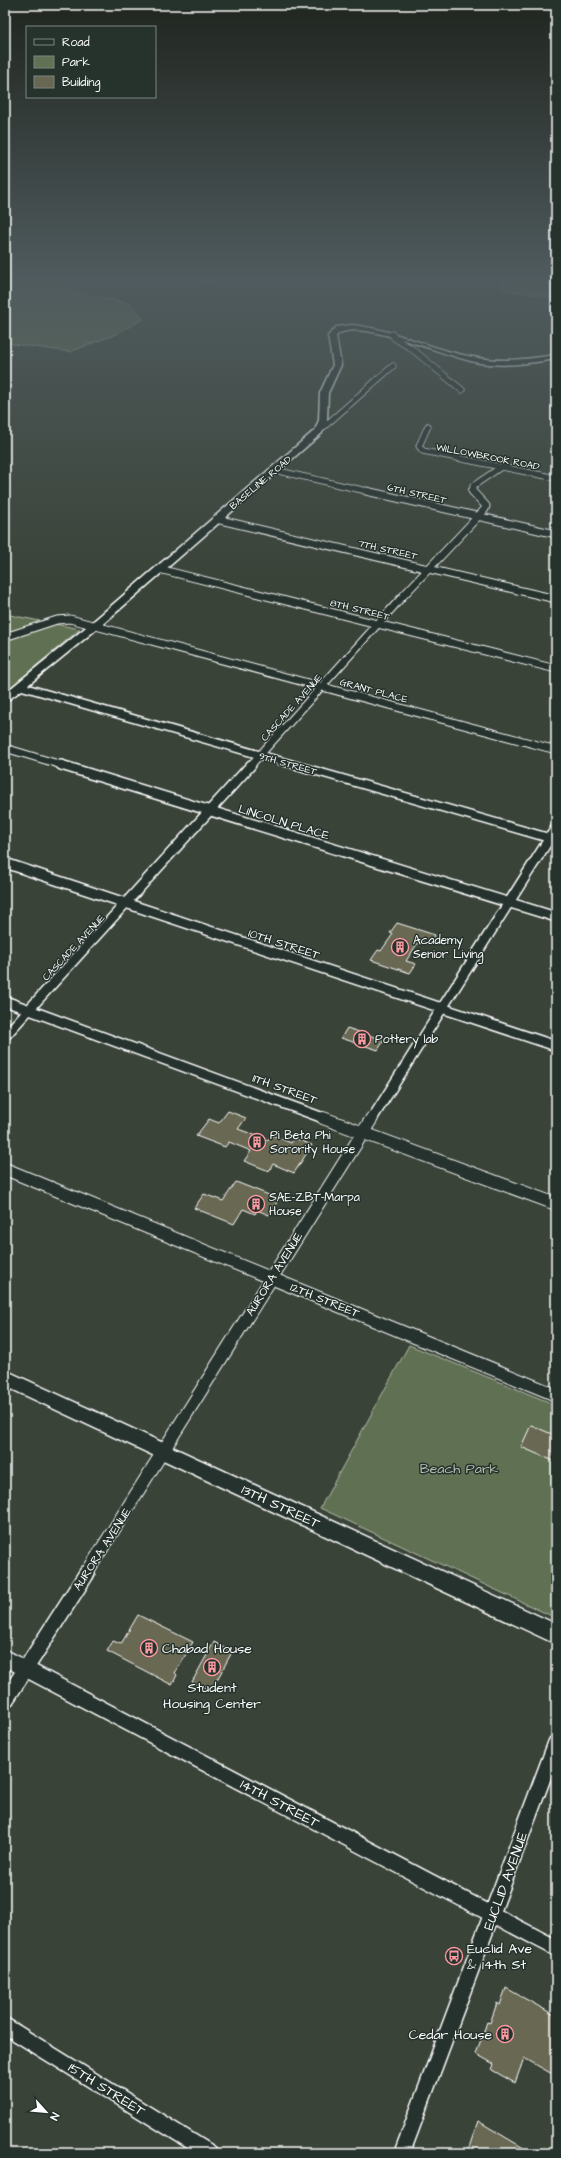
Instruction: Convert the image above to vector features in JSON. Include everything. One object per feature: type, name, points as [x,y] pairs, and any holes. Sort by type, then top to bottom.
[{"type":"street","points":[[319,431],[323,420],[324,393],[331,379]]},
{"type":"street","name":"BASELINE ROAD","points":[[5,699],[93,625],[100,621],[378,379]]},
{"type":"street","points":[[448,379],[462,390]]},
{"type":"street","name":"WILLOWBROOK ROAD","points":[[428,426],[418,446],[423,451],[556,478]]},
{"type":"street","points":[[478,516],[485,510],[486,506],[472,491],[473,486],[502,467]]},
{"type":"street","name":"6TH STREET","points":[[274,470],[556,534]]},
{"type":"street","name":"CASCADE AVENUE","points":[[5,1036],[126,905],[428,569],[478,516]]},
{"type":"street","name":"7TH STREET","points":[[216,519],[556,599]]},
{"type":"street","name":"8TH STREET","points":[[159,569],[556,669]]},
{"type":"street","name":"GRANT PLACE","points":[[7,637],[61,619],[70,619],[556,750]]},
{"type":"street","points":[[6,646],[7,637]]},
{"type":"street","name":"9TH STREET","points":[[20,686],[260,755],[554,836]]},
{"type":"street","name":"LINCOLN PLACE","points":[[5,748],[209,812],[556,917]]},
{"type":"street","name":"AURORA AVENUE","points":[[5,1700],[164,1452],[271,1278],[509,903],[554,836]]},
{"type":"street","name":"10TH STREET","points":[[5,863],[126,905],[556,1046]]},
{"type":"street","name":"11TH STREET","points":[[5,1001],[556,1204]]},
{"type":"street","name":"12TH STREET","points":[[5,1169],[556,1395]]},
{"type":"street","name":"13TH STREET","points":[[5,1378],[556,1634]]},
{"type":"street","name":"14TH STREET","points":[[5,1658],[556,1948]]},
{"type":"street","name":"EUCLID AVENUE","points":[[402,2153],[493,1915],[556,1743]]},
{"type":"street","name":"15TH STREET","points":[[5,2026],[210,2153]]},
{"type":"green space","points":[[5,614],[80,629],[5,692]]},
{"type":"green space","name":"Beach Park","points":[[409,1345],[556,1405],[556,1618],[320,1508]]},
{"type":"building","name":"Academy Senior Living","points":[[397,923],[435,935],[429,944],[419,941],[406,961],[416,964],[410,973],[371,960],[378,950],[381,951],[393,934],[390,933]]},
{"type":"building","name":"Pottery lab","points":[[347,1028],[384,1040],[378,1050],[341,1038]]},
{"type":"building","name":"Pi Beta Phi Sorority House","points":[[228,1111],[246,1118],[238,1129],[268,1140],[272,1135],[291,1143],[294,1138],[312,1145],[294,1173],[273,1164],[269,1171],[244,1161],[251,1151],[229,1142],[225,1147],[196,1136],[209,1119],[219,1123]]},
{"type":"building","name":"SAE-ZBT-Marpa House","points":[[236,1182],[279,1199],[269,1215],[257,1210],[255,1214],[243,1209],[234,1224],[194,1208],[204,1194],[223,1201]]},
{"type":"building","points":[[531,1425],[556,1436],[556,1462],[521,1447]]},
{"type":"building","name":"Chabad House","points":[[138,1615],[193,1642],[175,1673],[177,1675],[172,1685],[107,1651],[113,1641],[121,1644]]},
{"type":"building","name":"Student Housing Center","points":[[214,1642],[232,1652],[211,1691],[192,1682]]},
{"type":"building","name":"Cedar House","points":[[506,1988],[556,2016],[556,2068],[554,2075],[524,2058],[515,2083],[492,2070],[494,2064],[476,2054],[487,2022],[490,2023],[497,2003],[500,2005]]},
{"type":"building","points":[[478,2121],[532,2153],[467,2153]]},
{"type":"place","name":"Academy Senior Living","points":[[400,947]]},
{"type":"place","name":"Pottery lab","points":[[362,1039]]},
{"type":"place","name":"Pi Beta Phi Sorority House","points":[[257,1142]]},
{"type":"place","name":"SAE-ZBT-Marpa House","points":[[256,1204]]},
{"type":"place","name":"Chabad House","points":[[149,1648]]},
{"type":"place","name":"Student Housing Center","points":[[212,1667]]},
{"type":"place","name":"Euclid Ave & 14th St","points":[[454,1956]]},
{"type":"place","name":"Cedar House","points":[[505,2034]]}]
